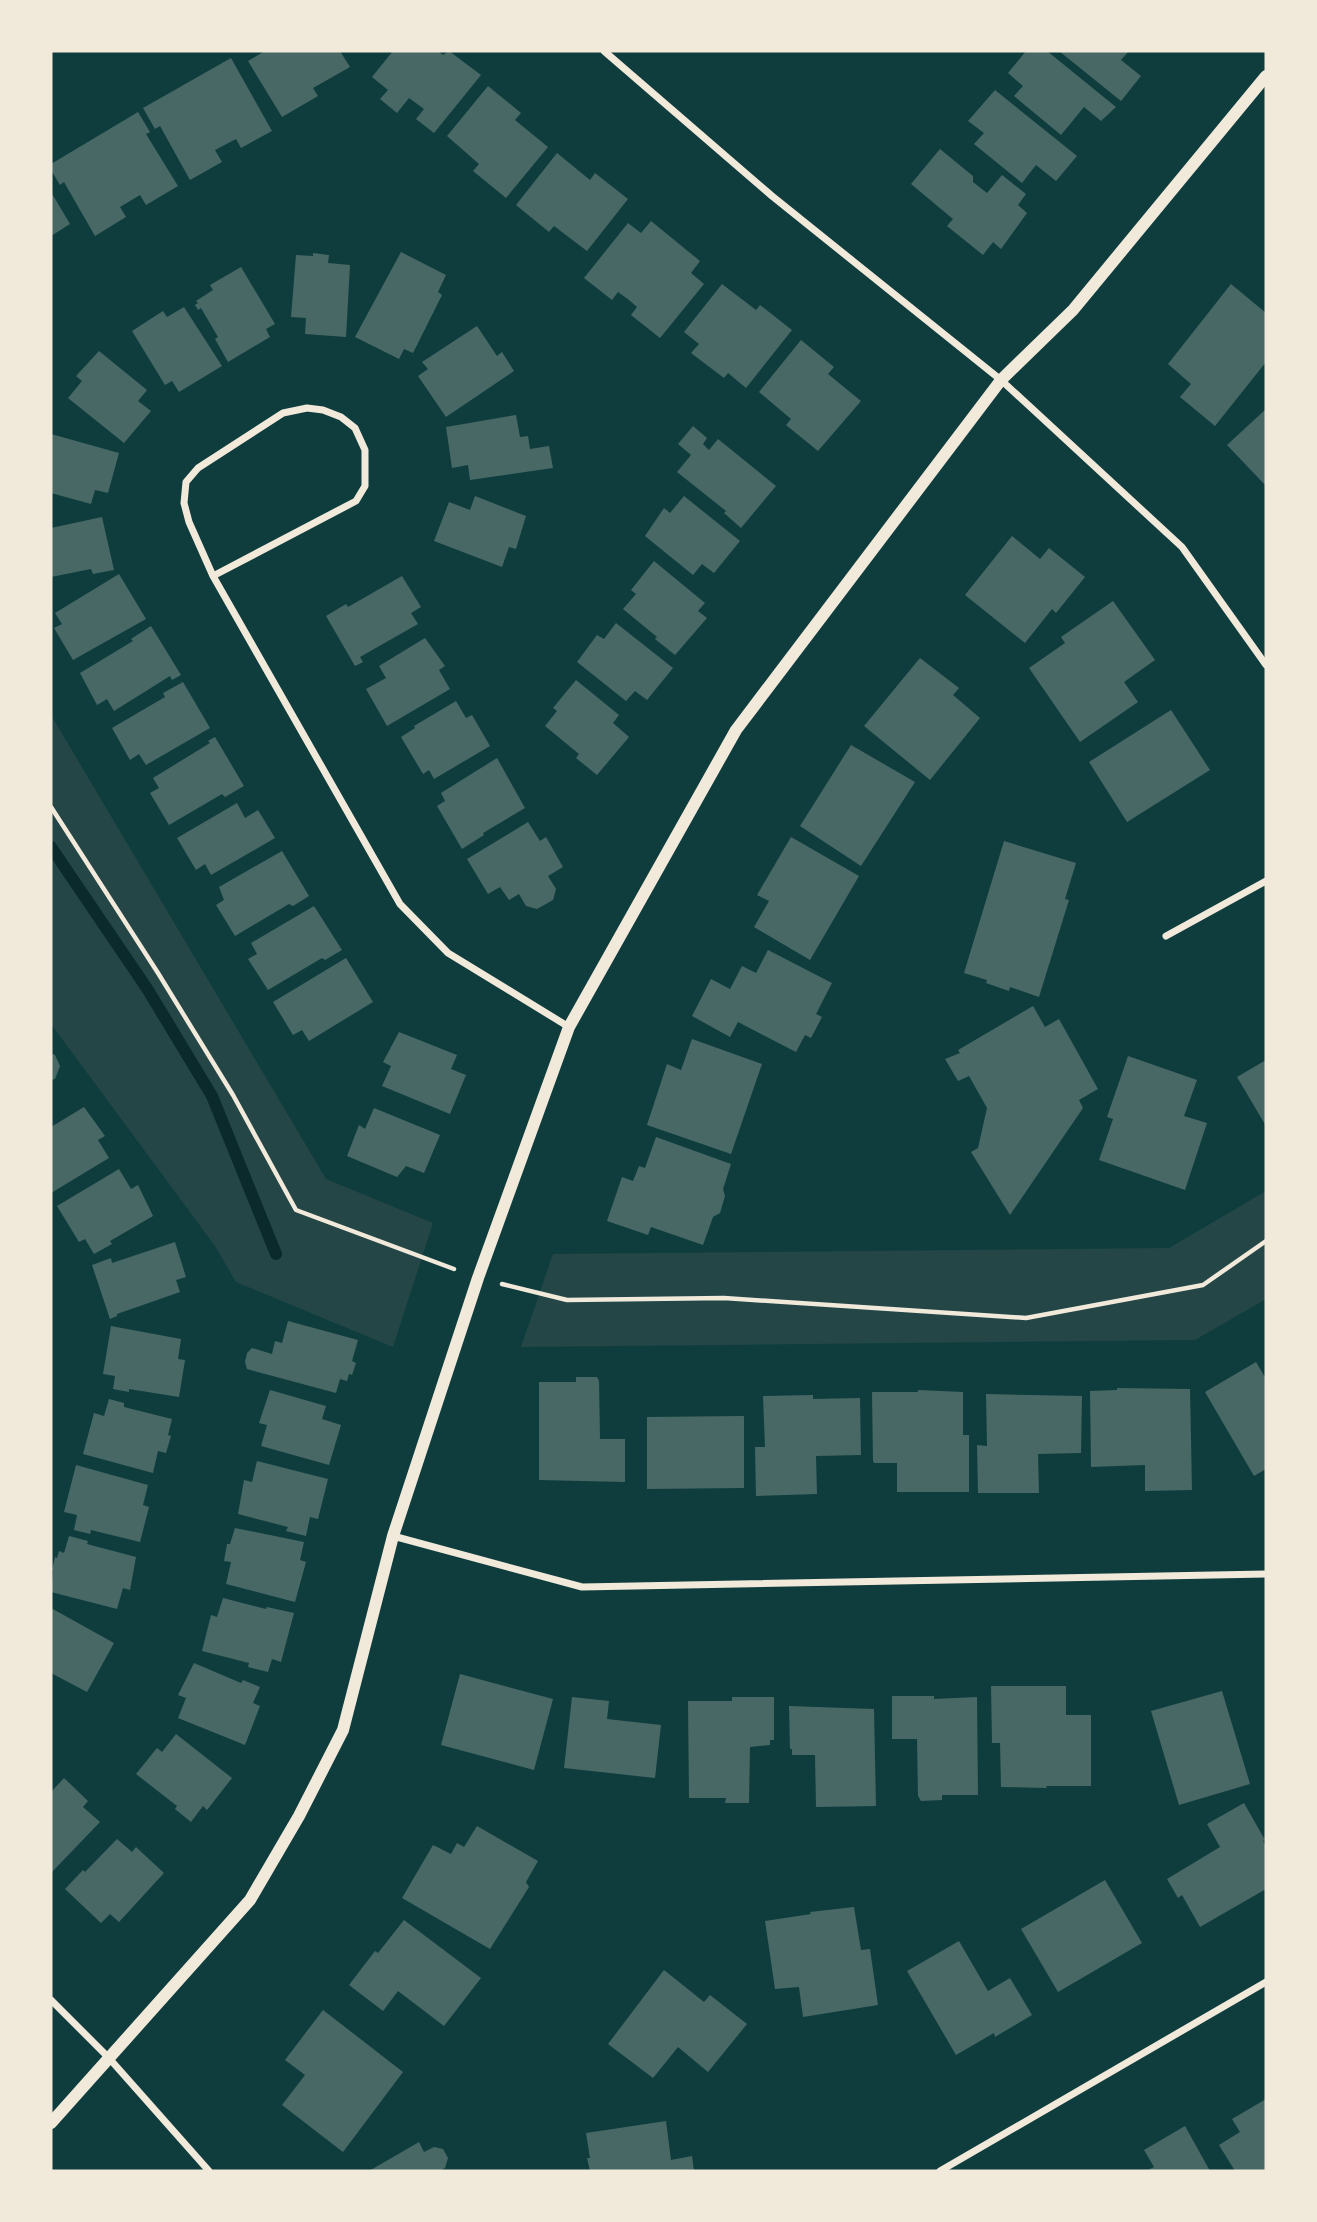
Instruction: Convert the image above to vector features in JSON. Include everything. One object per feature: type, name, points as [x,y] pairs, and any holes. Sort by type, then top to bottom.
[{"type":"street","points":[[604,51],[772,196],[1001,380],[1182,547],[1266,665]]},
{"type":"street","points":[[51,2123],[250,1900],[299,1815],[343,1730],[393,1536],[478,1278],[569,1027],[736,730],[1001,380],[1073,310],[1266,76]]},
{"type":"street","points":[[213,576],[356,501],[365,486],[365,450],[355,428],[323,410],[307,408],[283,413],[198,468],[186,482],[184,503],[198,545],[213,576],[400,904],[448,953],[569,1027]]},
{"type":"street","points":[[1166,936],[1266,881]]},
{"type":"street","points":[[393,1536],[582,1587],[1266,1574]]},
{"type":"street","points":[[940,2171],[1266,1982]]},
{"type":"street","points":[[51,2000],[108,2057],[209,2171]]},
{"type":"path","points":[[51,807],[158,972],[226,1084],[296,1210],[478,1278],[567,1300],[724,1298],[1026,1318],[1203,1285],[1266,1241]]},
{"type":"shaded area","points":[[51,715],[326,1179],[433,1223],[393,1347],[236,1282],[215,1246],[51,1024]]},
{"type":"shaded area","points":[[1266,1191],[1266,1299],[1195,1340],[521,1347],[553,1254],[1169,1248]]},
{"type":"building","points":[[265,51],[340,51],[350,67],[313,88],[318,96],[282,117],[248,61]]},
{"type":"building","points":[[393,51],[438,51],[443,55],[449,51],[481,75],[434,133],[416,119],[424,109],[409,98],[397,113],[380,99],[388,90],[372,77]]},
{"type":"building","points":[[1026,51],[1047,51],[1116,107],[1101,121],[1084,107],[1061,135],[1014,96],[1023,86],[1008,73]]},
{"type":"building","points":[[1059,51],[1129,51],[1121,60],[1141,76],[1121,101]]},
{"type":"building","points":[[231,58],[272,131],[241,148],[236,139],[215,150],[222,162],[190,180],[160,126],[155,129],[143,108]]},
{"type":"building","points":[[488,86],[521,113],[515,120],[548,147],[506,198],[473,171],[479,164],[447,136]]},
{"type":"building","points":[[995,90],[1077,156],[1056,181],[1036,165],[1022,183],[974,144],[984,133],[968,121]]},
{"type":"building","points":[[138,112],[150,132],[146,134],[178,186],[146,205],[140,195],[120,207],[126,217],[95,236],[64,182],[60,185],[51,170],[51,164]]},
{"type":"building","points":[[940,149],[973,176],[973,182],[987,193],[1002,175],[1026,194],[1018,205],[1027,213],[1001,249],[993,242],[983,255],[947,226],[953,219],[911,184]]},
{"type":"building","points":[[557,153],[590,180],[595,173],[628,199],[587,251],[554,226],[549,232],[516,205]]},
{"type":"building","points":[[51,192],[70,224],[51,236]]},
{"type":"building","points":[[651,221],[700,261],[691,273],[704,284],[660,338],[631,315],[637,307],[629,300],[618,292],[612,300],[584,278],[628,223],[641,233]]},
{"type":"building","points":[[401,252],[446,275],[438,292],[442,295],[413,353],[404,349],[399,359],[355,337]]},
{"type":"building","points":[[313,253],[329,255],[328,263],[350,265],[346,337],[305,334],[306,318],[291,317],[296,255],[313,256]]},
{"type":"building","points":[[241,267],[275,324],[266,329],[270,337],[228,362],[215,339],[218,337],[201,308],[198,310],[195,305],[198,303],[196,301],[213,290],[210,285]]},
{"type":"building","points":[[722,284],[756,310],[760,305],[792,330],[746,388],[728,373],[724,378],[691,353],[699,344],[684,332]]},
{"type":"building","points":[[1231,284],[1266,313],[1266,362],[1215,426],[1180,397],[1191,384],[1168,364]]},
{"type":"building","points":[[184,307],[222,366],[179,392],[172,381],[165,385],[132,331],[163,311],[167,317]]},
{"type":"building","points":[[477,326],[497,356],[502,352],[514,371],[446,417],[418,376],[428,369],[422,362]]},
{"type":"building","points":[[801,340],[834,367],[828,374],[861,401],[818,451],[786,425],[791,419],[759,392]]},
{"type":"building","points":[[99,351],[147,390],[138,401],[151,411],[124,443],[68,398],[82,381],[76,376]]},
{"type":"building","points":[[1266,409],[1266,486],[1227,445]]},
{"type":"building","points":[[516,415],[520,437],[528,436],[530,449],[549,446],[553,468],[470,480],[468,465],[452,468],[446,427]]},
{"type":"building","points":[[693,426],[707,438],[703,444],[709,450],[718,439],[776,486],[741,528],[724,513],[726,511],[677,472],[691,455],[678,444]]},
{"type":"building","points":[[51,434],[119,453],[108,493],[95,490],[91,504],[51,493]]},
{"type":"building","points":[[475,496],[526,516],[516,549],[509,547],[502,567],[434,541],[449,502],[470,510]]},
{"type":"building","points":[[684,496],[740,541],[714,573],[702,564],[693,575],[645,536],[664,508],[670,513]]},
{"type":"building","points":[[102,517],[114,570],[93,574],[91,569],[51,577],[51,528]]},
{"type":"building","points":[[1012,536],[1040,559],[1049,548],[1085,577],[1056,613],[1052,609],[1025,643],[965,595]]},
{"type":"building","points":[[654,561],[705,603],[698,611],[707,618],[675,655],[623,609],[636,594],[631,590]]},
{"type":"building","points":[[119,574],[146,619],[73,660],[54,628],[62,624],[55,613]]},
{"type":"building","points":[[402,576],[421,607],[411,613],[418,624],[360,657],[363,662],[355,666],[326,616],[346,604],[348,607]]},
{"type":"building","points":[[1113,601],[1155,660],[1124,682],[1138,702],[1080,742],[1029,668],[1065,643],[1061,637]]},
{"type":"building","points":[[616,623],[673,668],[647,700],[635,691],[626,701],[577,662],[597,635],[604,639]]},
{"type":"building","points":[[151,626],[181,675],[172,680],[170,676],[114,711],[107,699],[97,705],[80,673],[133,641],[131,639]]},
{"type":"building","points":[[425,638],[445,666],[439,670],[450,689],[387,726],[366,689],[386,678],[379,666]]},
{"type":"building","points":[[920,658],[959,688],[953,695],[980,718],[930,780],[864,726]]},
{"type":"building","points":[[576,680],[619,715],[613,723],[629,737],[597,775],[576,758],[579,754],[545,726],[557,711],[553,708]]},
{"type":"building","points":[[183,682],[210,728],[146,765],[139,754],[130,760],[112,728],[165,697],[163,693]]},
{"type":"building","points":[[456,701],[466,718],[472,715],[490,746],[434,779],[429,770],[423,774],[401,737]]},
{"type":"building","points":[[1171,710],[1210,770],[1127,822],[1089,762]]},
{"type":"building","points":[[215,737],[244,786],[225,797],[222,794],[169,825],[150,793],[159,788],[153,778],[210,743],[208,741]]},
{"type":"building","points":[[851,745],[915,782],[861,866],[800,826]]},
{"type":"building","points":[[497,758],[525,808],[462,849],[437,806],[445,801],[441,793]]},
{"type":"building","points":[[237,803],[245,818],[258,810],[275,838],[211,875],[205,864],[196,870],[177,838]]},
{"type":"building","points":[[528,822],[540,841],[546,837],[563,867],[548,876],[556,889],[553,900],[537,909],[526,906],[519,894],[509,900],[500,887],[488,894],[467,859]]},
{"type":"building","points":[[791,837],[859,876],[810,960],[754,927],[769,901],[757,895]]},
{"type":"building","points":[[1004,841],[1076,863],[1065,899],[1069,900],[1039,997],[1010,987],[1009,991],[964,973]]},
{"type":"building","points":[[282,851],[309,896],[293,906],[289,904],[235,936],[216,905],[224,900],[219,887]]},
{"type":"building","points":[[314,906],[342,950],[325,960],[322,958],[268,990],[248,959],[257,954],[251,943]]},
{"type":"building","points":[[768,950],[832,983],[816,1014],[822,1017],[811,1038],[805,1035],[796,1052],[738,1022],[730,1037],[692,1016],[711,979],[730,989],[742,966],[756,973]]},
{"type":"building","points":[[346,958],[373,1002],[309,1041],[302,1030],[293,1035],[273,1002]]},
{"type":"building","points":[[1033,1006],[1045,1027],[1059,1019],[1098,1089],[1079,1100],[1083,1108],[1010,1215],[971,1152],[978,1148],[987,1108],[969,1076],[958,1081],[945,1059],[960,1053],[958,1050]]},
{"type":"building","points":[[399,1032],[457,1055],[451,1069],[466,1075],[450,1114],[382,1086],[391,1066],[383,1062]]},
{"type":"building","points":[[692,1039],[762,1064],[731,1154],[647,1125],[667,1064],[681,1070]]},
{"type":"building","points":[[51,1053],[55,1055],[60,1066],[55,1079],[51,1080]]},
{"type":"building","points":[[1128,1056],[1197,1080],[1184,1116],[1207,1123],[1185,1190],[1099,1160],[1113,1119],[1107,1117]]},
{"type":"building","points":[[1266,1060],[1266,1126],[1237,1077]]},
{"type":"building","points":[[84,1107],[105,1136],[98,1140],[109,1158],[51,1193],[51,1127]]},
{"type":"building","points":[[374,1108],[440,1135],[424,1173],[406,1166],[397,1177],[347,1156],[359,1125],[365,1129]]},
{"type":"building","points":[[656,1137],[731,1164],[723,1189],[725,1196],[720,1213],[713,1217],[703,1245],[651,1227],[648,1235],[607,1221],[622,1177],[633,1181],[639,1166],[645,1168]]},
{"type":"building","points":[[119,1169],[131,1189],[138,1185],[153,1216],[110,1241],[112,1244],[94,1254],[85,1239],[79,1242],[57,1206]]},
{"type":"building","points":[[175,1242],[186,1277],[176,1280],[180,1292],[117,1314],[110,1319],[92,1265],[111,1258],[112,1263]]},
{"type":"building","points":[[288,1321],[358,1340],[352,1361],[356,1363],[352,1375],[349,1374],[347,1381],[340,1379],[336,1393],[247,1369],[247,1353],[252,1348],[272,1354],[275,1341],[282,1343]]},
{"type":"building","points":[[111,1326],[181,1339],[178,1359],[185,1360],[179,1397],[113,1389],[115,1376],[103,1374]]},
{"type":"building","points":[[1256,1362],[1266,1379],[1266,1469],[1254,1476],[1205,1392]]},
{"type":"building","points":[[576,1377],[597,1377],[599,1381],[600,1439],[625,1439],[625,1482],[539,1480],[539,1382],[576,1382]]},
{"type":"building","points":[[1117,1388],[1190,1389],[1192,1490],[1145,1491],[1145,1465],[1091,1467],[1090,1391]]},
{"type":"building","points":[[270,1390],[326,1406],[322,1419],[341,1425],[329,1465],[261,1446],[267,1425],[259,1423]]},
{"type":"building","points":[[872,1392],[963,1392],[963,1435],[969,1435],[969,1492],[897,1492],[897,1463],[873,1461]]},
{"type":"building","points":[[986,1394],[1082,1396],[1081,1453],[1038,1454],[1039,1493],[978,1493],[977,1445],[987,1446]]},
{"type":"building","points":[[813,1395],[813,1399],[860,1398],[861,1455],[816,1456],[817,1494],[756,1496],[755,1447],[765,1447],[763,1396]]},
{"type":"building","points":[[109,1399],[124,1403],[124,1407],[172,1419],[166,1453],[158,1451],[153,1473],[83,1454],[94,1413],[104,1416]]},
{"type":"building","points":[[744,1416],[744,1488],[647,1489],[647,1417]]},
{"type":"building","points":[[257,1461],[328,1479],[318,1519],[310,1517],[306,1536],[286,1531],[288,1527],[238,1514],[244,1480],[252,1482]]},
{"type":"building","points":[[76,1465],[148,1485],[143,1505],[149,1507],[140,1542],[91,1530],[90,1534],[74,1530],[77,1515],[64,1512]]},
{"type":"building","points":[[235,1528],[304,1542],[300,1560],[306,1562],[295,1602],[226,1584],[231,1562],[224,1561],[227,1544],[230,1544]]},
{"type":"building","points":[[69,1536],[88,1541],[87,1544],[136,1557],[130,1590],[123,1588],[117,1609],[51,1592],[55,1557],[57,1558],[59,1551],[64,1553]]},
{"type":"building","points":[[223,1598],[294,1613],[281,1662],[272,1659],[268,1672],[248,1667],[249,1663],[202,1651],[211,1615],[217,1617]]},
{"type":"building","points":[[51,1608],[114,1643],[87,1692],[51,1673]]},
{"type":"building","points":[[194,1663],[241,1683],[243,1680],[260,1687],[253,1703],[260,1706],[245,1745],[178,1718],[186,1698],[178,1695]]},
{"type":"building","points":[[460,1674],[553,1699],[534,1770],[441,1745]]},
{"type":"building","points":[[991,1686],[1066,1686],[1066,1715],[1091,1715],[1091,1786],[1001,1787],[1000,1743],[992,1743]]},
{"type":"building","points":[[1222,1691],[1250,1784],[1179,1805],[1151,1711]]},
{"type":"building","points":[[892,1696],[934,1696],[934,1699],[977,1697],[978,1795],[942,1795],[942,1800],[921,1801],[918,1796],[917,1739],[892,1739]]},
{"type":"building","points":[[572,1697],[609,1701],[607,1719],[661,1725],[655,1778],[564,1768]]},
{"type":"building","points":[[732,1697],[774,1697],[774,1740],[770,1740],[770,1745],[750,1747],[749,1803],[725,1803],[726,1798],[689,1798],[688,1701],[732,1701]]},
{"type":"building","points":[[789,1706],[874,1709],[876,1806],[816,1807],[815,1755],[792,1755]]},
{"type":"building","points":[[176,1734],[232,1778],[207,1810],[203,1806],[191,1822],[175,1809],[177,1806],[136,1774],[157,1748],[162,1752]]},
{"type":"building","points":[[64,1778],[88,1801],[83,1807],[100,1822],[51,1873],[51,1792]]},
{"type":"building","points":[[1244,1803],[1265,1840],[1266,1889],[1200,1927],[1182,1895],[1178,1898],[1167,1879],[1220,1847],[1207,1824]]},
{"type":"building","points":[[477,1826],[538,1861],[526,1882],[529,1887],[490,1949],[402,1898],[433,1845],[451,1854],[457,1843],[464,1847]]},
{"type":"building","points":[[117,1839],[132,1852],[136,1847],[164,1873],[119,1922],[110,1914],[101,1923],[65,1889]]},
{"type":"building","points":[[1105,1880],[1142,1943],[1058,1992],[1021,1929]]},
{"type":"building","points":[[854,1907],[861,1950],[870,1949],[878,2005],[803,2017],[799,1987],[775,1989],[765,1921]]},
{"type":"building","points":[[404,1920],[481,1978],[444,2026],[398,1991],[383,2011],[349,1985],[375,1951],[378,1953]]},
{"type":"building","points":[[959,1941],[988,1991],[1010,1978],[1032,2015],[995,2037],[994,2033],[956,2055],[907,1971]]},
{"type":"building","points":[[664,1970],[704,2002],[710,1995],[747,2024],[708,2072],[678,2047],[653,2078],[608,2044]]},
{"type":"building","points":[[323,2010],[403,2072],[343,2152],[282,2105],[305,2075],[285,2060]]},
{"type":"building","points":[[1266,2099],[1266,2171],[1235,2171],[1219,2145],[1240,2132],[1232,2119]]},
{"type":"building","points":[[666,2121],[671,2160],[692,2156],[694,2171],[590,2171],[586,2133]]},
{"type":"building","points":[[1185,2126],[1210,2171],[1146,2171],[1154,2167],[1144,2150]]},
{"type":"building","points":[[419,2142],[424,2152],[434,2147],[443,2149],[448,2158],[445,2168],[439,2171],[369,2171]]},
{"type":"waterway","points":[[51,847],[148,990],[212,1096],[276,1254]]}]
